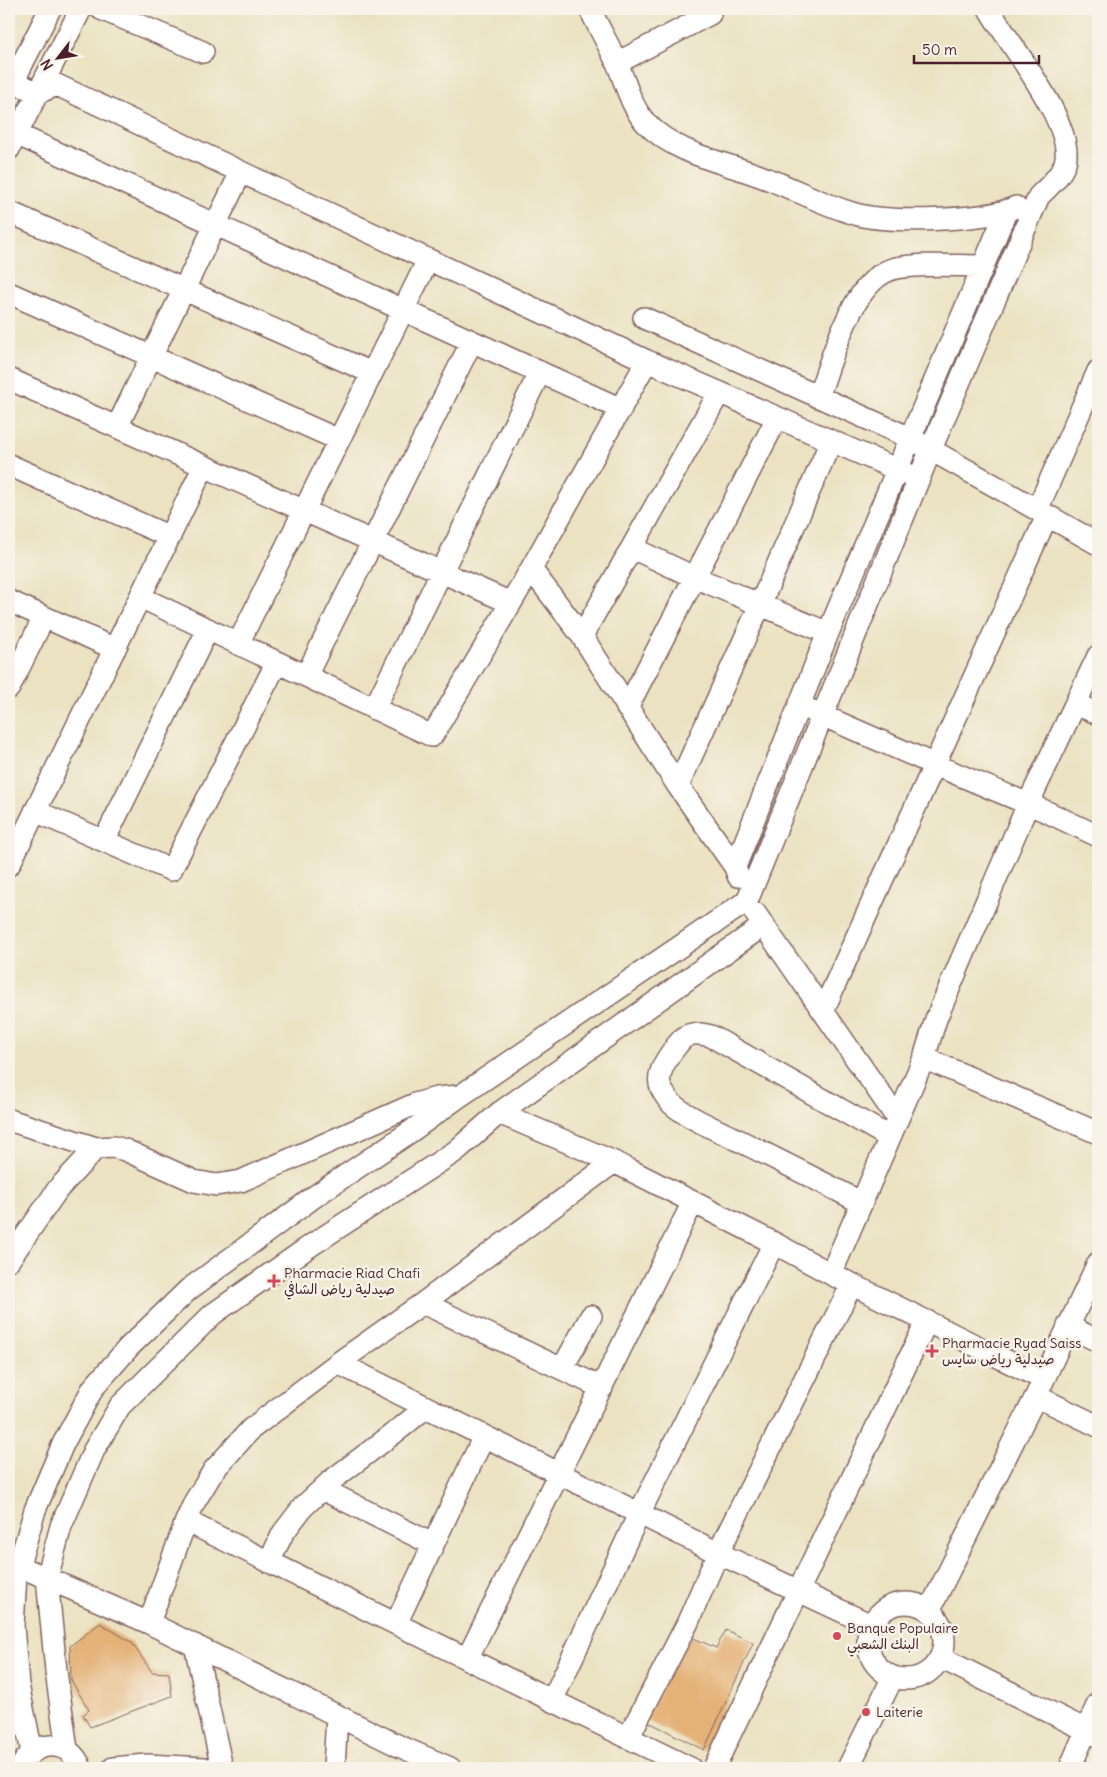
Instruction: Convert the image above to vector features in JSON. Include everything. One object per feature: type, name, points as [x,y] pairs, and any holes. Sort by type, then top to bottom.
[{"type":"street","points":[[37,93],[11,85],[50,9]]},
{"type":"street","points":[[81,9],[54,75],[37,93],[12,141],[216,225],[621,409]]},
{"type":"street","points":[[101,9],[203,52]]},
{"type":"street","points":[[590,9],[617,63],[636,109],[647,124],[679,146],[715,161],[761,176],[858,215],[884,219],[971,217],[1006,212],[1039,196]]},
{"type":"street","points":[[26,1760],[13,1626],[16,1575],[35,1510],[63,1444],[94,1388],[129,1347],[188,1290],[318,1194],[747,901],[931,449],[1039,196],[1056,178],[1065,162],[1064,136],[1048,102],[990,9]]},
{"type":"street","points":[[617,63],[710,14]]},
{"type":"street","points":[[27,53],[54,75],[242,172],[647,361],[919,480]]},
{"type":"street","points":[[117,428],[242,172]]},
{"type":"street","points":[[9,212],[372,373]]},
{"type":"street","points":[[735,867],[828,634],[1006,212]]},
{"type":"street","points":[[238,644],[428,260]]},
{"type":"street","points":[[818,397],[848,315],[871,281],[894,268],[984,266]]},
{"type":"street","points":[[9,293],[339,440]]},
{"type":"street","points":[[644,318],[910,438],[1098,544]]},
{"type":"street","points":[[306,676],[472,341]]},
{"type":"street","points":[[140,597],[432,736],[512,603],[647,361]]},
{"type":"street","points":[[823,1011],[1093,398],[1098,371]]},
{"type":"street","points":[[374,708],[540,372]]},
{"type":"street","points":[[9,379],[512,603]]},
{"type":"street","points":[[582,636],[719,393]]},
{"type":"street","points":[[627,708],[777,418]]},
{"type":"street","points":[[678,786],[831,441]]},
{"type":"street","points":[[9,466],[170,537]]},
{"type":"street","points":[[9,864],[204,466]]},
{"type":"street","points":[[632,548],[694,577],[828,634]]},
{"type":"street","points":[[531,569],[582,636],[678,786],[735,867],[747,901],[823,1011],[893,1128]]},
{"type":"street","points":[[9,602],[115,649]]},
{"type":"street","points":[[9,688],[44,617]]},
{"type":"street","points":[[104,841],[208,629]]},
{"type":"street","points":[[831,1274],[924,1058],[936,1019],[1028,804],[1077,704],[1098,656]]},
{"type":"street","points":[[35,811],[171,870],[277,662]]},
{"type":"street","points":[[1077,704],[1098,714]]},
{"type":"street","points":[[799,706],[822,714],[1098,836]]},
{"type":"street","points":[[66,1750],[56,1671],[48,1578],[61,1526],[94,1450],[120,1406],[213,1314],[313,1244],[456,1151],[499,1113],[764,925]]},
{"type":"street","points":[[862,1203],[704,1123],[673,1104],[660,1086],[664,1065],[681,1039],[689,1034],[697,1033],[712,1036],[893,1128]]},
{"type":"street","points":[[924,1058],[1098,1133]]},
{"type":"street","points":[[9,1120],[96,1148],[114,1147],[125,1150],[194,1182],[216,1185],[241,1181],[415,1104],[437,1098],[460,1096]]},
{"type":"street","points":[[499,1113],[614,1162],[928,1322],[1039,1388],[1098,1426]]},
{"type":"street","points":[[9,1260],[58,1189],[96,1148]]},
{"type":"street","points":[[149,1623],[186,1520],[195,1501],[214,1470],[251,1429],[338,1363],[423,1303],[614,1162]]},
{"type":"street","points":[[467,1659],[693,1202]]},
{"type":"street","points":[[552,1701],[638,1514],[774,1243]]},
{"type":"street","points":[[929,1611],[1039,1388],[1098,1263]]},
{"type":"street","points":[[628,1738],[687,1624],[718,1553],[852,1284]]},
{"type":"street","points":[[423,1303],[602,1388]]},
{"type":"street","points":[[562,1369],[591,1316]]},
{"type":"street","points":[[714,1768],[928,1322]]},
{"type":"street","points":[[1068,1326],[1098,1341]]},
{"type":"street","points":[[338,1363],[638,1514],[871,1625]]},
{"type":"street","points":[[269,1562],[283,1533],[292,1520],[322,1489],[402,1428],[425,1408]]},
{"type":"street","points":[[396,1624],[484,1436]]},
{"type":"street","points":[[322,1489],[432,1544]]},
{"type":"street","points":[[186,1520],[690,1768]]},
{"type":"street","points":[[19,1566],[149,1623],[398,1746],[450,1768]]},
{"type":"street","points":[[902,1603],[916,1604],[929,1611],[938,1620],[944,1632],[941,1658],[933,1669],[921,1677],[907,1680],[893,1677],[880,1669],[872,1658],[868,1644],[871,1625],[877,1617],[888,1608],[902,1603]]},
{"type":"street","points":[[195,1645],[222,1768]]},
{"type":"street","points":[[941,1658],[1093,1733]]},
{"type":"street","points":[[848,1768],[893,1677]]},
{"type":"street","points":[[1070,1768],[1093,1733],[1098,1703]]},
{"type":"street","points":[[334,1768],[337,1715]]},
{"type":"street","points":[[26,1760],[40,1748],[58,1746],[74,1755],[81,1768]]},
{"type":"street","points":[[113,1768],[147,1765],[199,1768]]},
{"type":"building","points":[[100,1623],[131,1642],[152,1672],[169,1673],[172,1696],[90,1727],[83,1715],[89,1710],[71,1680],[70,1646]]},
{"type":"building","points":[[726,1630],[753,1643],[704,1750],[645,1720],[689,1636],[716,1648]]},
{"type":"place","name":"Pharmacie Riad Chafi صيدلية رياض الشافي","points":[[274,1281]]},
{"type":"place","name":"Pharmacie Ryad Saiss صيدلية رياض سايس","points":[[932,1351]]},
{"type":"place","name":"Banque Populaire البنك الشعبي","points":[[837,1636]]},
{"type":"place","name":"Laiterie","points":[[866,1712]]}]
